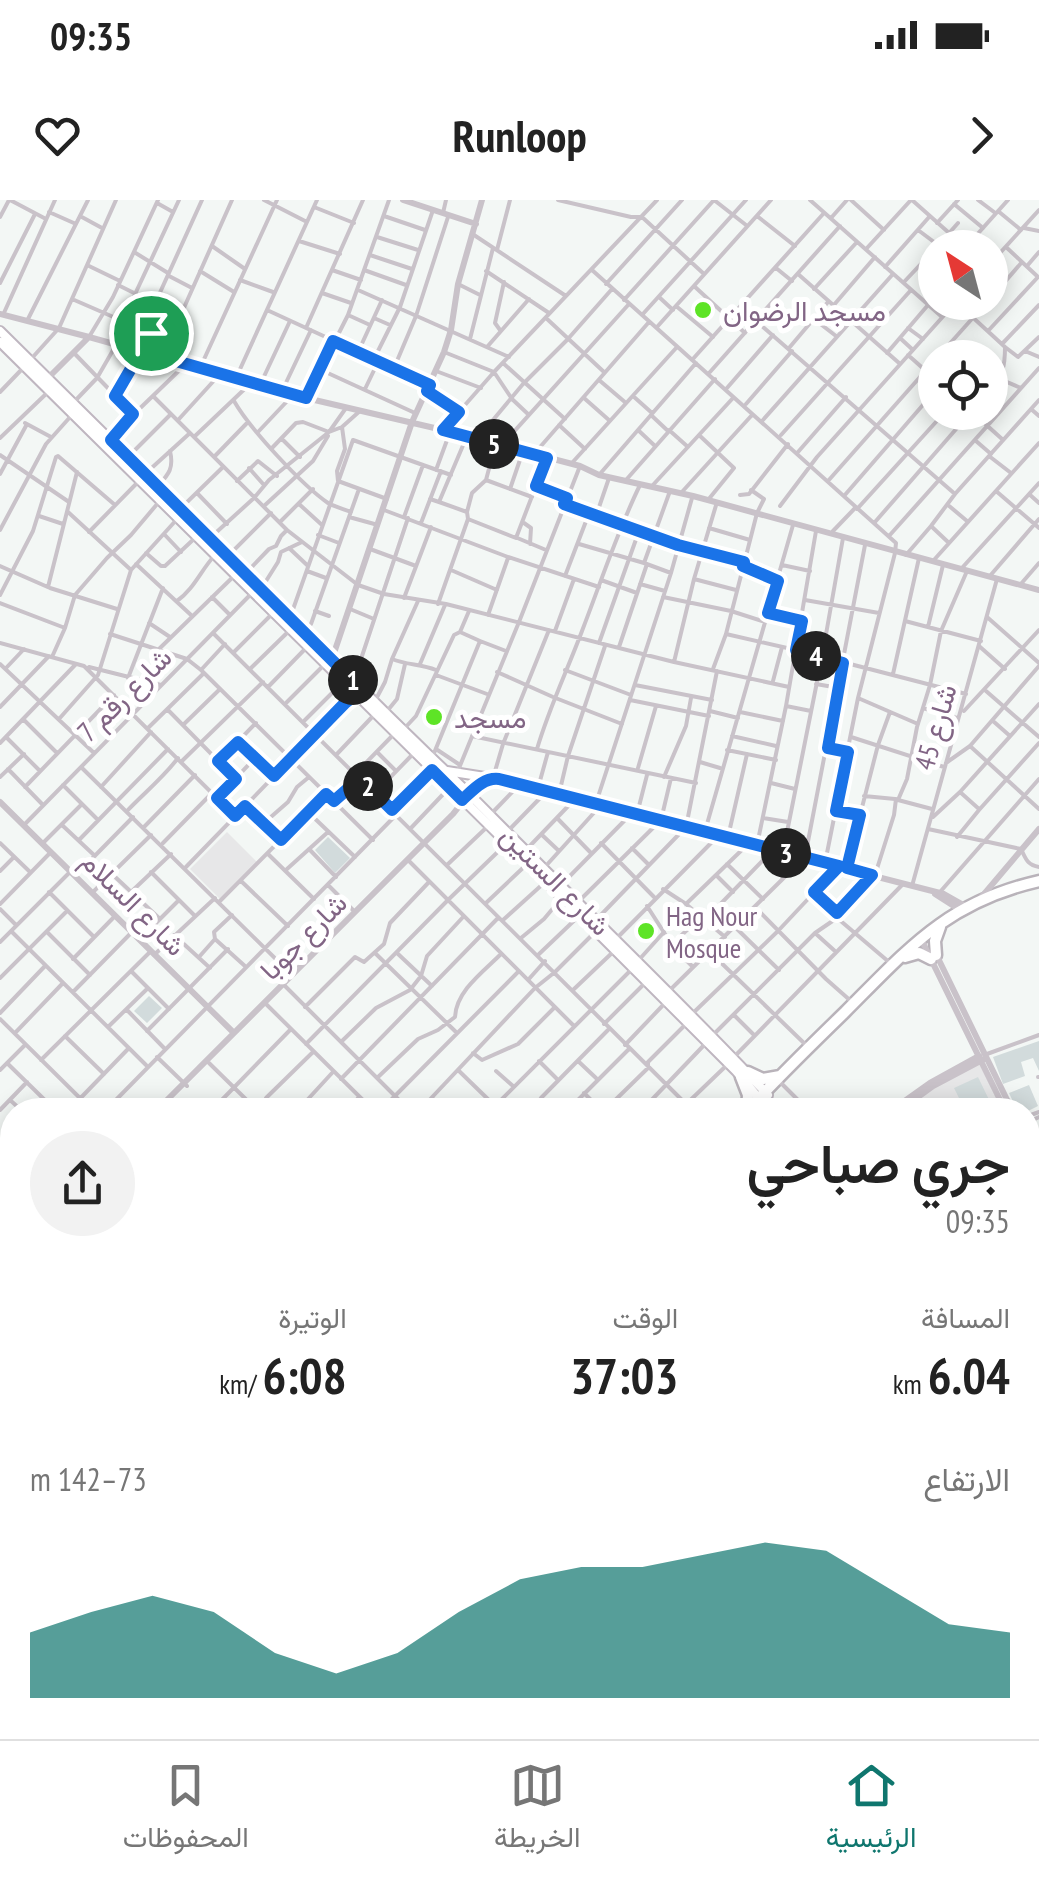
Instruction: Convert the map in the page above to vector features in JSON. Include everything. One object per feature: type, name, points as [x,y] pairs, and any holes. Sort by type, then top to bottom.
[{"type":"highway","points":[[737,1067],[768,1079],[781,1079],[921,936],[968,906],[1006,890],[1039,885]]},
{"type":"highway","points":[[761,1098],[924,939],[981,904],[1039,885]]},
{"type":"highway","points":[[905,957],[919,953],[934,957],[940,928]]},
{"type":"highway","points":[[737,1067],[752,1098]]},
{"type":"main road","name":"شارع الستين","points":[[0,331],[73,414],[128,457],[160,500],[210,538],[241,574]]},
{"type":"main road","name":"شارع الستين","points":[[0,342],[48,378],[142,477],[158,486],[198,536],[290,618],[432,770],[490,815],[596,920],[615,950],[635,965],[646,982],[667,997]]},
{"type":"main road","name":"شارع الستين","points":[[258,590],[274,612],[329,661]]},
{"type":"main road","name":"شارع الستين","points":[[359,692],[374,702],[380,713]]},
{"type":"main road","name":"شارع الستين","points":[[398,732],[434,754],[489,825],[580,915],[605,934],[737,1067],[755,1098]]},
{"type":"main road","points":[[445,770],[458,769],[492,778]]},
{"type":"street","points":[[0,217],[9,200],[46,219]]},
{"type":"street","points":[[55,200],[1,314],[1039,590]]},
{"type":"street","points":[[27,321],[88,200]]},
{"type":"street","points":[[0,392],[59,328],[116,200]]},
{"type":"street","points":[[122,322],[179,200]]},
{"type":"street","points":[[143,330],[202,200]]},
{"type":"street","points":[[162,357],[232,200]]},
{"type":"street","points":[[264,200],[306,222]]},
{"type":"street","points":[[236,378],[317,200]]},
{"type":"street","points":[[282,391],[364,200]]},
{"type":"street","points":[[306,398],[348,315],[389,200]]},
{"type":"street","points":[[403,200],[476,224]]},
{"type":"street","points":[[394,368],[416,316],[446,214],[446,200]]},
{"type":"street","points":[[286,704],[329,661],[350,609],[412,422],[444,352],[482,200]]},
{"type":"street","points":[[470,339],[486,271],[510,200]]},
{"type":"street","points":[[562,200],[642,217],[705,274]]},
{"type":"street","points":[[421,523],[446,431],[459,412],[656,200]]},
{"type":"street","points":[[606,284],[682,200]]},
{"type":"street","points":[[438,604],[462,539],[472,493],[486,480],[498,445],[584,356],[714,200],[747,226]]},
{"type":"street","points":[[642,316],[746,200]]},
{"type":"street","points":[[656,328],[771,200]]},
{"type":"street","points":[[830,218],[849,200],[884,230]]},
{"type":"street","points":[[866,250],[912,200],[946,230]]},
{"type":"street","points":[[978,200],[1022,229],[1039,231]]},
{"type":"street","points":[[937,223],[956,202],[983,228],[1008,200]]},
{"type":"street","points":[[813,201],[918,296]]},
{"type":"street","points":[[48,378],[90,338],[158,202],[173,212]]},
{"type":"street","points":[[200,368],[276,203]]},
{"type":"street","points":[[364,389],[400,308],[425,230],[428,206]]},
{"type":"street","points":[[314,207],[354,222]]},
{"type":"street","points":[[1008,245],[1039,210]]},
{"type":"street","points":[[49,212],[76,224]]},
{"type":"street","points":[[599,475],[713,337],[824,212]]},
{"type":"street","points":[[0,283],[35,214]]},
{"type":"street","points":[[80,216],[102,228]]},
{"type":"street","points":[[384,216],[425,230]]},
{"type":"street","points":[[757,216],[795,246]]},
{"type":"street","points":[[885,267],[930,216]]},
{"type":"street","points":[[952,230],[958,223]]},
{"type":"street","points":[[708,374],[840,226]]},
{"type":"street","points":[[474,235],[566,296]]},
{"type":"street","points":[[377,237],[418,250]]},
{"type":"street","points":[[298,241],[340,254]]},
{"type":"street","points":[[814,289],[857,242]]},
{"type":"street","points":[[212,246],[246,269]]},
{"type":"street","points":[[988,331],[1038,277],[1008,249]]},
{"type":"street","points":[[134,252],[192,288]]},
{"type":"street","points":[[1008,280],[1039,252]]},
{"type":"street","points":[[370,254],[412,268]]},
{"type":"street","points":[[745,406],[814,318],[875,258]]},
{"type":"street","points":[[87,265],[136,294]]},
{"type":"street","points":[[776,267],[792,281]]},
{"type":"street","points":[[903,283],[918,267]]},
{"type":"street","points":[[332,270],[360,280]]},
{"type":"street","points":[[364,270],[406,286]]},
{"type":"street","points":[[592,270],[896,542],[858,698],[825,862]]},
{"type":"street","points":[[200,271],[234,292]]},
{"type":"street","points":[[486,271],[548,316],[567,340],[604,372]]},
{"type":"street","points":[[798,274],[900,364]]},
{"type":"street","points":[[762,421],[894,274]]},
{"type":"street","points":[[240,280],[275,292]]},
{"type":"street","points":[[501,332],[495,323],[504,282]]},
{"type":"street","points":[[458,284],[480,295]]},
{"type":"street","points":[[694,286],[745,333]]},
{"type":"street","points":[[357,289],[509,357]]},
{"type":"street","points":[[477,439],[612,289]]},
{"type":"street","points":[[780,436],[911,290]]},
{"type":"street","points":[[322,293],[352,304]]},
{"type":"street","points":[[659,297],[713,337]]},
{"type":"street","points":[[72,299],[151,333]]},
{"type":"street","points":[[358,352],[382,300]]},
{"type":"street","points":[[487,347],[529,300]]},
{"type":"street","points":[[1008,341],[1039,305]]},
{"type":"street","points":[[267,310],[394,368],[459,412]]},
{"type":"street","points":[[348,315],[370,325]]},
{"type":"street","points":[[887,353],[918,316]]},
{"type":"street","points":[[374,318],[390,325]]},
{"type":"street","points":[[814,318],[836,336]]},
{"type":"street","points":[[908,328],[922,340],[940,320]]},
{"type":"street","points":[[952,340],[970,320]]},
{"type":"street","points":[[978,320],[998,340]]},
{"type":"street","points":[[89,532],[170,452],[256,384],[290,321]]},
{"type":"street","points":[[534,454],[648,322]]},
{"type":"street","points":[[756,322],[955,494]]},
{"type":"street","points":[[115,396],[151,333],[158,326],[172,332]]},
{"type":"street","points":[[726,389],[774,336]]},
{"type":"street","points":[[1008,349],[1018,356],[1039,337]]},
{"type":"street","points":[[900,338],[918,360]]},
{"type":"street","points":[[780,506],[918,344]]},
{"type":"street","points":[[72,403],[97,378],[116,345]]},
{"type":"street","points":[[480,640],[434,754],[458,769],[566,501],[576,465],[585,449],[677,347]]},
{"type":"street","points":[[1025,351],[1039,357]]},
{"type":"street","points":[[444,352],[494,372],[512,399],[530,415]]},
{"type":"street","points":[[74,353],[133,414]]},
{"type":"street","points":[[504,363],[565,419]]},
{"type":"street","points":[[104,439],[186,364]]},
{"type":"street","points":[[319,368],[417,414]]},
{"type":"street","points":[[1008,403],[1039,368]]},
{"type":"street","points":[[436,370],[481,388]]},
{"type":"street","points":[[178,420],[220,374]]},
{"type":"street","points":[[828,481],[918,379]]},
{"type":"street","points":[[598,380],[626,403]]},
{"type":"street","points":[[626,480],[715,380]]},
{"type":"street","points":[[1008,382],[1021,388]]},
{"type":"street","points":[[0,438],[50,390]]},
{"type":"street","points":[[258,432],[293,394]]},
{"type":"street","points":[[153,396],[287,530],[358,585],[789,687]]},
{"type":"street","points":[[633,396],[688,447]]},
{"type":"street","points":[[584,397],[610,421]]},
{"type":"street","points":[[652,486],[734,397]]},
{"type":"street","points":[[798,452],[846,397]]},
{"type":"street","points":[[906,555],[1039,400]]},
{"type":"street","points":[[234,401],[272,448],[330,504],[378,525]]},
{"type":"street","points":[[264,506],[313,461],[346,407]]},
{"type":"street","points":[[1031,409],[1039,416]]},
{"type":"street","points":[[210,538],[264,485],[362,410]]},
{"type":"street","points":[[844,496],[918,410]]},
{"type":"street","points":[[0,530],[52,436],[73,414]]},
{"type":"street","points":[[128,457],[171,414]]},
{"type":"street","points":[[682,493],[754,414]]},
{"type":"street","points":[[19,420],[52,436]]},
{"type":"street","points":[[214,457],[248,422]]},
{"type":"street","points":[[272,448],[299,422],[329,432]]},
{"type":"street","points":[[0,474],[27,424]]},
{"type":"street","points":[[560,425],[585,449]]},
{"type":"street","points":[[338,481],[336,475],[345,449],[342,428]]},
{"type":"street","points":[[638,430],[655,446]]},
{"type":"street","points":[[829,535],[928,430]]},
{"type":"street","points":[[874,522],[956,430]]},
{"type":"street","points":[[889,536],[984,430]]},
{"type":"street","points":[[992,430],[1003,440]]},
{"type":"street","points":[[439,502],[467,436]]},
{"type":"street","points":[[674,662],[709,528],[712,501],[734,470],[699,436]]},
{"type":"street","points":[[344,438],[451,475]]},
{"type":"street","points":[[282,439],[300,457]]},
{"type":"street","points":[[290,618],[353,440]]},
{"type":"street","points":[[975,440],[1012,473]]},
{"type":"street","points":[[933,561],[1039,443]]},
{"type":"street","points":[[740,495],[746,496],[788,444]]},
{"type":"street","points":[[510,489],[523,451]]},
{"type":"street","points":[[158,486],[172,470],[170,452]]},
{"type":"street","points":[[0,455],[69,502]]},
{"type":"street","points":[[0,595],[39,516],[57,456],[115,505]]},
{"type":"street","points":[[516,538],[547,458]]},
{"type":"street","points":[[237,481],[260,461],[277,476]]},
{"type":"street","points":[[304,721],[349,681],[384,594],[423,464]]},
{"type":"street","points":[[58,719],[100,671],[131,570],[224,466]]},
{"type":"street","points":[[249,468],[264,485]]},
{"type":"street","points":[[48,587],[77,472]]},
{"type":"street","points":[[596,516],[610,477]]},
{"type":"street","points":[[486,480],[532,498]]},
{"type":"street","points":[[338,481],[387,499]]},
{"type":"street","points":[[654,1098],[873,876],[907,779],[941,631],[964,570],[1039,483]]},
{"type":"street","points":[[537,750],[553,698],[640,484]]},
{"type":"street","points":[[536,486],[589,514],[744,564],[778,581]]},
{"type":"street","points":[[281,522],[314,489]]},
{"type":"street","points":[[311,624],[359,489]]},
{"type":"street","points":[[619,647],[670,490]]},
{"type":"street","points":[[596,920],[686,827],[715,670],[764,499],[751,490]]},
{"type":"street","points":[[993,578],[1038,524],[996,491]]},
{"type":"street","points":[[197,493],[227,524]]},
{"type":"street","points":[[1029,494],[1039,503]]},
{"type":"street","points":[[544,868],[599,804],[608,764],[693,496]]},
{"type":"street","points":[[430,499],[467,512]]},
{"type":"street","points":[[2,702],[51,656],[75,597],[160,500]]},
{"type":"street","points":[[300,504],[322,525]]},
{"type":"street","points":[[948,505],[968,522]]},
{"type":"street","points":[[384,510],[599,587]]},
{"type":"street","points":[[66,511],[131,570]]},
{"type":"street","points":[[228,556],[271,513]]},
{"type":"street","points":[[565,576],[589,514]]},
{"type":"street","points":[[39,516],[63,524]]},
{"type":"street","points":[[468,519],[546,550]]},
{"type":"street","points":[[524,522],[531,528],[530,544]]},
{"type":"street","points":[[704,831],[793,525]]},
{"type":"street","points":[[931,526],[949,543]]},
{"type":"street","points":[[404,598],[431,527]]},
{"type":"street","points":[[709,528],[750,540]]},
{"type":"street","points":[[278,549],[287,530]]},
{"type":"street","points":[[559,794],[602,644],[640,531]]},
{"type":"street","points":[[686,904],[753,844],[763,818],[816,531]]},
{"type":"street","points":[[164,534],[181,552]]},
{"type":"street","points":[[318,534],[340,543]]},
{"type":"street","points":[[146,553],[163,567],[198,536]]},
{"type":"street","points":[[783,852],[843,538]]},
{"type":"street","points":[[159,649],[268,549],[289,548],[302,542]]},
{"type":"street","points":[[578,544],[671,573]]},
{"type":"street","points":[[579,1098],[693,967],[806,857],[865,545]]},
{"type":"street","points":[[289,548],[307,568],[326,578]]},
{"type":"street","name":"شارع رقم 7","points":[[24,825],[258,590],[278,562],[278,549]]},
{"type":"street","points":[[370,549],[416,566]]},
{"type":"street","points":[[178,601],[190,591],[216,554]]},
{"type":"street","points":[[488,615],[508,557]]},
{"type":"street","points":[[893,674],[920,558]]},
{"type":"street","points":[[1020,585],[1039,563]]},
{"type":"street","points":[[136,564],[193,616]]},
{"type":"street","points":[[782,564],[810,571]]},
{"type":"street","points":[[928,627],[943,564]]},
{"type":"street","points":[[0,566],[75,597],[117,609]]},
{"type":"street","points":[[450,570],[498,590]]},
{"type":"street","name":"شارع 45","points":[[907,885],[928,829],[960,716],[988,616],[993,578]]},
{"type":"street","points":[[574,579],[526,685],[492,778],[825,862],[949,896],[968,906],[1039,829]]},
{"type":"street","points":[[694,579],[736,590]]},
{"type":"street","points":[[602,580],[637,593]]},
{"type":"street","points":[[640,584],[688,602],[766,622]]},
{"type":"street","points":[[128,678],[163,588]]},
{"type":"street","points":[[212,597],[231,615]]},
{"type":"street","points":[[805,600],[879,613]]},
{"type":"street","points":[[374,702],[418,601]]},
{"type":"street","points":[[0,602],[65,628]]},
{"type":"street","points":[[420,664],[446,604]]},
{"type":"street","points":[[350,609],[375,619]]},
{"type":"street","points":[[334,801],[377,752],[416,716],[469,610]]},
{"type":"street","points":[[315,611],[330,616]]},
{"type":"street","points":[[233,653],[274,612]]},
{"type":"street","points":[[768,613],[802,621]]},
{"type":"street","points":[[851,736],[945,766],[970,746],[1039,665],[988,616]]},
{"type":"street","points":[[905,621],[980,644],[1005,669]]},
{"type":"street","points":[[149,623],[170,638]]},
{"type":"street","points":[[250,669],[291,629]]},
{"type":"street","points":[[923,708],[960,716],[1039,630]]},
{"type":"street","points":[[460,632],[506,650]]},
{"type":"street","points":[[213,633],[680,1098]]},
{"type":"street","points":[[110,634],[187,659],[203,671],[373,840]]},
{"type":"street","points":[[726,634],[966,694]]},
{"type":"street","points":[[0,642],[161,685]]},
{"type":"street","points":[[101,787],[226,644]]},
{"type":"street","points":[[268,686],[308,645]]},
{"type":"street","points":[[772,682],[782,647]]},
{"type":"street","points":[[6,668],[24,649]]},
{"type":"street","points":[[392,659],[420,664],[488,695]]},
{"type":"street","points":[[0,664],[94,753]]},
{"type":"street","points":[[0,743],[76,664]]},
{"type":"street","points":[[336,755],[395,703],[405,664]]},
{"type":"street","points":[[84,666],[235,816]]},
{"type":"street","points":[[565,670],[656,706],[783,721]]},
{"type":"street","points":[[497,672],[622,724]]},
{"type":"street","points":[[127,810],[263,682]]},
{"type":"street","points":[[816,684],[839,688]]},
{"type":"street","points":[[635,685],[712,700]]},
{"type":"street","points":[[183,725],[220,688]]},
{"type":"street","points":[[957,837],[1039,740],[985,690]]},
{"type":"street","points":[[185,868],[359,692]]},
{"type":"street","points":[[24,787],[114,695]]},
{"type":"street","points":[[578,902],[661,820],[668,777],[686,726],[691,698]]},
{"type":"street","points":[[858,698],[918,724]]},
{"type":"street","points":[[930,819],[960,792],[1039,704]]},
{"type":"street","points":[[637,770],[656,706]]},
{"type":"street","points":[[786,706],[812,712]]},
{"type":"street","points":[[168,710],[236,779]]},
{"type":"street","points":[[616,1098],[732,974],[843,867],[890,712]]},
{"type":"street","points":[[23,719],[58,754]]},
{"type":"street","points":[[992,720],[1010,736]]},
{"type":"street","points":[[218,761],[256,724]]},
{"type":"street","points":[[472,736],[696,783]]},
{"type":"street","points":[[732,736],[778,746]]},
{"type":"street","points":[[6,737],[40,771]]},
{"type":"street","points":[[238,742],[274,776]]},
{"type":"street","points":[[970,746],[1039,809]]},
{"type":"street","points":[[828,748],[848,752]]},
{"type":"street","points":[[79,840],[168,749]]},
{"type":"street","points":[[727,750],[776,760]]},
{"type":"street","points":[[377,752],[396,771]]},
{"type":"street","points":[[375,793],[415,752]]},
{"type":"street","points":[[538,788],[548,752]]},
{"type":"street","points":[[0,777],[24,754]]},
{"type":"street","points":[[728,838],[747,754]]},
{"type":"street","points":[[162,844],[255,758]]},
{"type":"street","points":[[700,762],[721,768]]},
{"type":"street","points":[[81,767],[293,976]]},
{"type":"street","points":[[8,769],[44,806]]},
{"type":"street","points":[[117,1098],[373,840],[432,770]]},
{"type":"street","points":[[146,772],[155,781]]},
{"type":"street","points":[[560,885],[634,813],[647,773]]},
{"type":"street","points":[[144,827],[195,776]]},
{"type":"street","points":[[264,823],[309,776]]},
{"type":"street","name":"شارع جوبا","points":[[395,873],[468,797],[492,778]]},
{"type":"street","points":[[937,893],[1039,778]]},
{"type":"street","points":[[136,782],[146,791]]},
{"type":"street","points":[[771,783],[797,789]]},
{"type":"street","points":[[490,815],[520,784]]},
{"type":"street","points":[[63,785],[98,820]]},
{"type":"street","points":[[411,828],[450,787]]},
{"type":"street","points":[[507,832],[547,791]]},
{"type":"street","points":[[960,792],[978,810]]},
{"type":"street","points":[[41,1060],[130,971],[241,881],[326,794]]},
{"type":"street","points":[[864,796],[933,810]]},
{"type":"street","points":[[525,851],[576,798]]},
{"type":"street","name":"شارع السلام","points":[[0,802],[235,1034]]},
{"type":"street","points":[[43,844],[82,804]]},
{"type":"street","points":[[245,806],[281,840]]},
{"type":"street","points":[[836,811],[860,815]]},
{"type":"street","points":[[308,812],[355,858]]},
{"type":"street","points":[[0,942],[49,892],[95,856],[134,817]]},
{"type":"street","points":[[557,818],[592,853]]},
{"type":"street","points":[[763,818],[790,823]]},
{"type":"street","points":[[62,825],[95,856]]},
{"type":"street","points":[[447,865],[489,825]]},
{"type":"street","points":[[928,829],[1021,849]]},
{"type":"street","points":[[285,871],[328,832]]},
{"type":"street","points":[[541,834],[559,851]]},
{"type":"street","points":[[432,1098],[536,988],[647,906],[719,834]]},
{"type":"street","points":[[92,893],[152,835]]},
{"type":"street","name":"شارع جوبا","points":[[172,1098],[425,843]]},
{"type":"street","points":[[306,1044],[508,843]]},
{"type":"street","points":[[601,843],[655,898]]},
{"type":"street","points":[[0,844],[30,873]]},
{"type":"street","points":[[632,848],[650,865]]},
{"type":"street","points":[[309,849],[336,877]]},
{"type":"street","points":[[1021,849],[1028,863],[1039,867]]},
{"type":"street","points":[[672,944],[733,892],[774,850]]},
{"type":"street","points":[[16,925],[0,906],[51,852]]},
{"type":"street","points":[[131,892],[170,854]]},
{"type":"street","points":[[268,854],[314,899]]},
{"type":"street","points":[[0,871],[14,857]]},
{"type":"street","points":[[409,861],[574,1026]]},
{"type":"street","points":[[486,903],[528,863]]},
{"type":"street","points":[[727,864],[763,898]]},
{"type":"street","points":[[152,872],[195,915]]},
{"type":"street","points":[[112,874],[160,919]]},
{"type":"street","points":[[716,875],[733,892]]},
{"type":"street","points":[[241,881],[288,926]]},
{"type":"street","points":[[305,1006],[354,957],[364,962],[375,953],[386,941],[389,924],[429,882]]},
{"type":"street","points":[[341,1080],[482,934],[546,882]]},
{"type":"street","points":[[328,885],[356,913]]},
{"type":"street","points":[[694,1098],[737,1067],[754,1035],[907,885]]},
{"type":"street","points":[[663,889],[725,937]]},
{"type":"street","points":[[49,892],[94,937]]},
{"type":"street","points":[[814,892],[892,965]]},
{"type":"street","points":[[521,938],[562,898]]},
{"type":"street","points":[[140,940],[179,900]]},
{"type":"street","points":[[647,906],[693,967]]},
{"type":"street","points":[[755,907],[853,1003]]},
{"type":"street","points":[[0,978],[68,911]]},
{"type":"street","points":[[232,915],[214,932],[215,938],[246,967]]},
{"type":"street","points":[[538,955],[580,915]]},
{"type":"street","points":[[73,959],[115,916]]},
{"type":"street","points":[[341,1042],[371,1012],[407,993],[422,976],[427,956],[464,916]]},
{"type":"street","points":[[736,928],[779,970]]},
{"type":"street","points":[[11,931],[148,1066]]},
{"type":"street","points":[[46,932],[90,975]]},
{"type":"street","points":[[73,992],[132,932]]},
{"type":"street","points":[[502,1098],[665,932]]},
{"type":"street","points":[[816,933],[836,952]]},
{"type":"street","points":[[174,935],[210,968]]},
{"type":"street","points":[[198,957],[215,938]]},
{"type":"street","points":[[924,939],[1002,1098]]},
{"type":"street","points":[[147,1031],[228,949]]},
{"type":"street","points":[[573,990],[615,950]]},
{"type":"street","points":[[397,952],[432,986]]},
{"type":"street","points":[[710,952],[809,1048]]},
{"type":"street","points":[[375,953],[458,1033]]},
{"type":"street","points":[[377,1078],[418,1039],[448,1024],[463,994],[501,953]]},
{"type":"street","points":[[528,980],[545,962]]},
{"type":"street","points":[[46,966],[0,1016],[41,1060],[80,1098],[129,1048]]},
{"type":"street","points":[[285,986],[396,1096],[519,970]]},
{"type":"street","points":[[130,971],[170,1010]]},
{"type":"street","name":"شارع جوبا","points":[[266,1003],[293,976]]},
{"type":"street","points":[[542,1098],[646,982]]},
{"type":"street","points":[[14,1033],[63,983]]},
{"type":"street","points":[[108,1028],[148,989]]},
{"type":"street","points":[[266,1003],[359,1097]]},
{"type":"street","points":[[473,1052],[482,1060],[515,1046],[555,1007]]},
{"type":"street","points":[[126,1010],[165,1049]]},
{"type":"street","points":[[734,1014],[754,1035]]},
{"type":"street","points":[[225,1098],[292,1030]]},
{"type":"street","name":"شارع جوبا","points":[[201,1069],[235,1034]]},
{"type":"street","points":[[908,1098],[930,1082],[1039,1035]]},
{"type":"street","points":[[66,1036],[104,1074]]},
{"type":"street","points":[[0,1070],[25,1044]]},
{"type":"street","points":[[266,1098],[313,1052]]},
{"type":"street","points":[[157,1057],[185,1084]]},
{"type":"street","points":[[578,1060],[597,1079]]},
{"type":"street","points":[[538,1062],[559,1080]]},
{"type":"street","points":[[7,1063],[43,1098]]},
{"type":"street","points":[[209,1063],[245,1098]]},
{"type":"street","points":[[916,1098],[966,1065]]},
{"type":"street","points":[[458,1070],[484,1098]]},
{"type":"street","points":[[496,1071],[513,1086]]},
{"type":"street","points":[[309,1098],[334,1072]]},
{"type":"street","points":[[781,1079],[798,1098]]},
{"type":"street","points":[[12,1098],[27,1082]]},
{"type":"street","points":[[584,1093],[590,1098]]},
{"type":"shaded area","points":[[227,832],[257,862],[220,899],[190,869]]},
{"type":"shaded area","points":[[328,837],[350,858],[335,873],[315,850]]},
{"type":"shaded area","points":[[149,996],[162,1008],[147,1023],[134,1011]]},
{"type":"shaded area","points":[[1039,1041],[1039,1071],[1033,1058],[1021,1062],[1025,1076],[1003,1084],[993,1057]]},
{"type":"shaded area","points":[[979,1063],[996,1098],[918,1098]]},
{"type":"shaded area","points":[[978,1077],[988,1098],[959,1098],[954,1088]]},
{"type":"shaded area","points":[[1029,1085],[1035,1098],[1011,1098],[1009,1093]]},
{"type":"place","name":"مسجد الرضوان","points":[[703,310]]},
{"type":"place","name":"مسجد","points":[[434,717]]},
{"type":"place","name":"Hag Nour Mosque","points":[[646,931]]},
{"type":"route","points":[[158,326],[172,332],[162,357],[306,398],[333,341],[430,385],[427,391],[459,412],[443,430],[547,458],[536,486],[567,498],[564,504],[678,545],[744,562],[743,566],[778,581],[768,613],[802,621],[796,650],[843,663],[828,748],[848,752],[836,811],[860,815],[847,868],[872,875],[837,913],[814,892],[839,866],[499,779],[482,783],[462,800],[432,770],[392,810],[360,778],[334,801],[326,794],[281,840],[245,806],[235,816],[217,798],[236,779],[218,761],[238,742],[274,776],[362,690],[111,440],[133,414],[115,396],[151,333],[158,326]]}]
